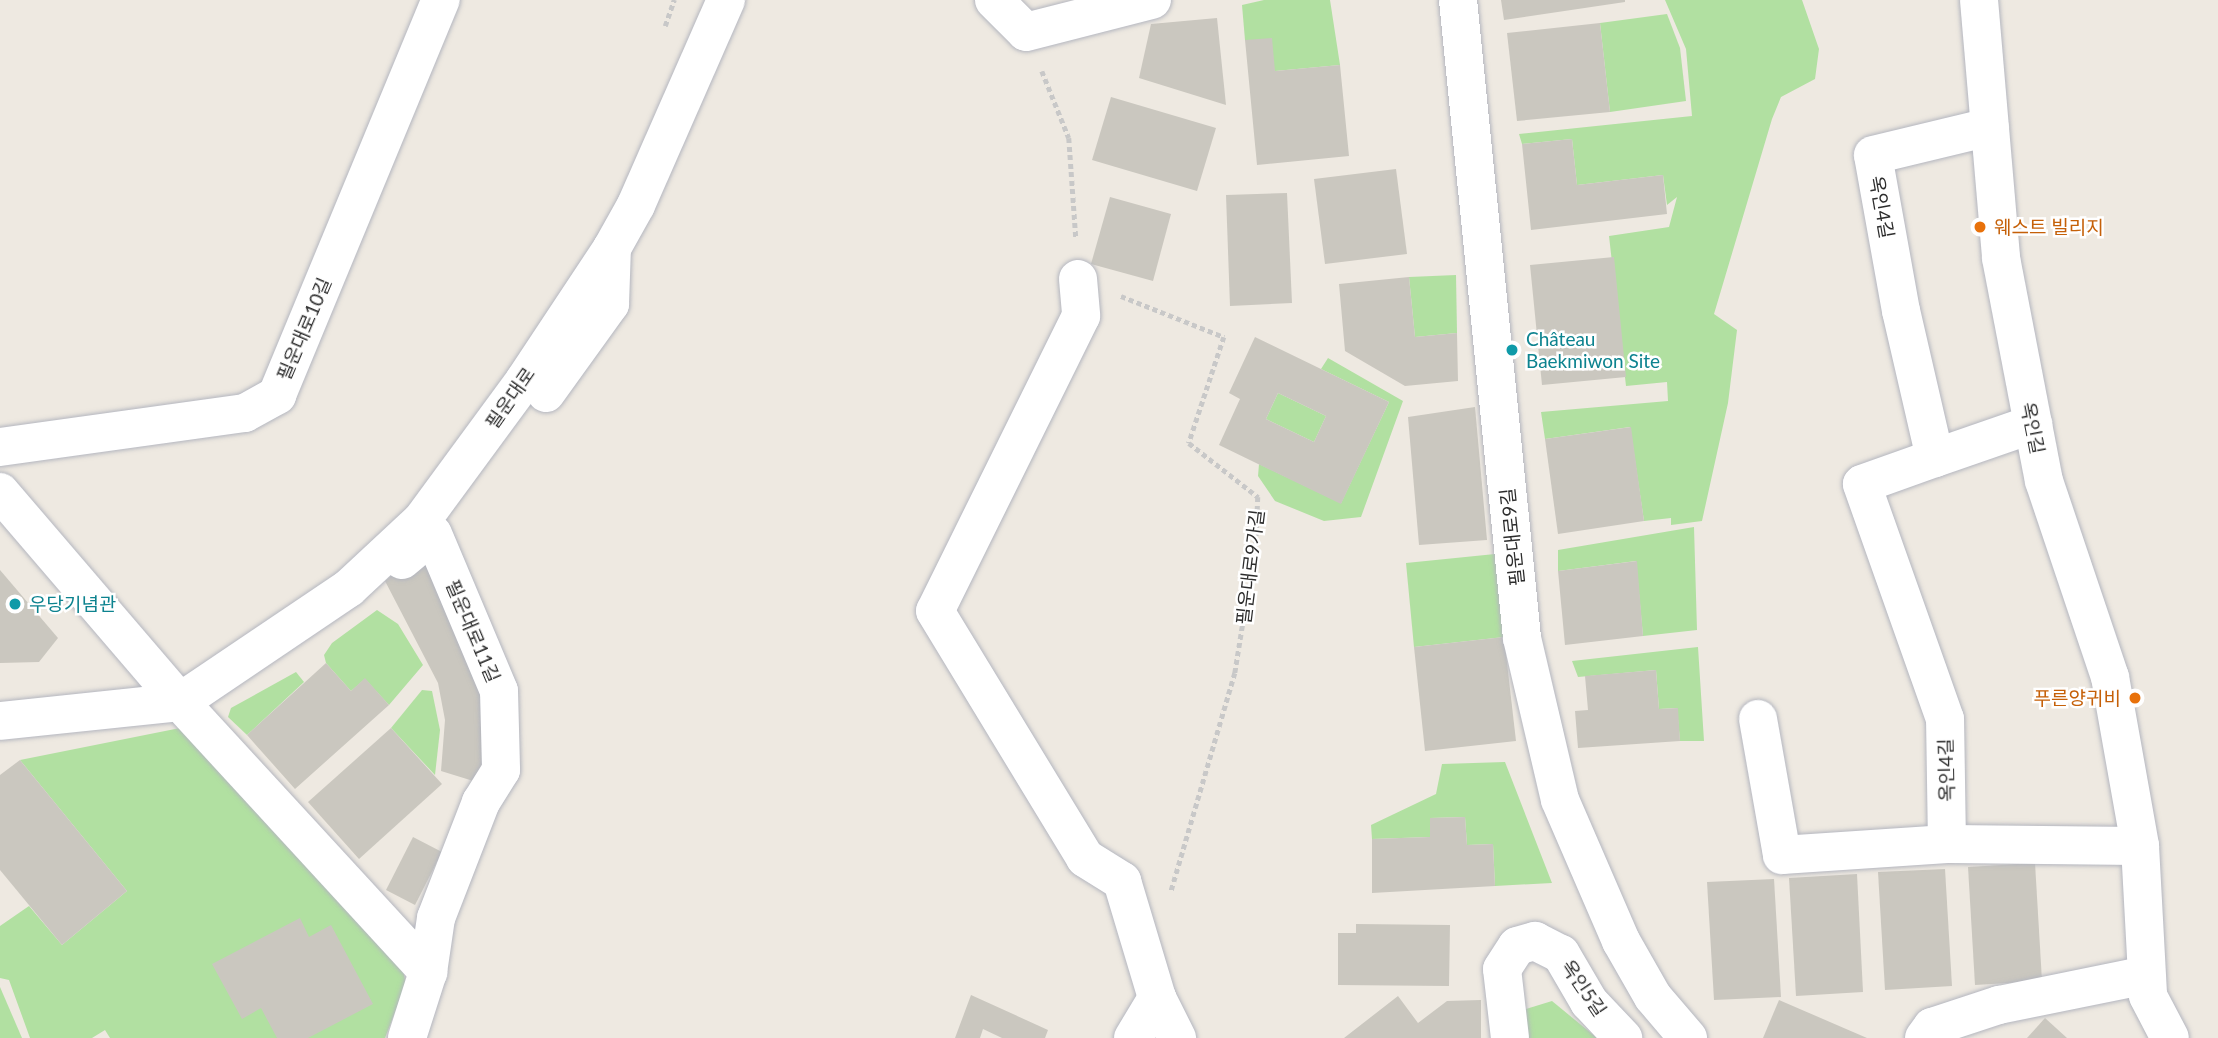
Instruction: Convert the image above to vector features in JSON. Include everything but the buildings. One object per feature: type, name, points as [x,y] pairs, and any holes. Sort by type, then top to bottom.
[{"type":"street","name":"필운대로10길","points":[[0,447],[245,413],[277,395],[440,0]]},
{"type":"street","name":"필운대로","points":[[0,720],[180,702],[349,588],[422,520],[524,381],[612,248],[636,205],[726,0]]},
{"type":"street","points":[[994,0],[1026,32],[1152,0]]},
{"type":"street","name":"필운대로9길","points":[[1458,0],[1522,638],[1560,800],[1621,942],[1653,997],[1688,1038]]},
{"type":"street","name":"옥인길","points":[[1979,0],[2001,258],[2044,481],[2110,677],[2140,846],[2148,996],[2170,1038]]},
{"type":"street","name":"옥인4길","points":[[1935,458],[1901,311],[1873,155],[1990,127]]},
{"type":"street","points":[[313,635],[433,534],[492,468],[610,304],[612,248]]},
{"type":"street","points":[[1078,279],[1081,316],[935,611],[1086,858],[1122,881],[1157,998],[1177,1038]]},
{"type":"street","name":"옥인4길","points":[[1947,844],[1945,719],[1862,484],[2032,424]]},
{"type":"street","points":[[0,492],[180,702],[428,972]]},
{"type":"street","name":"필운대로11길","points":[[407,1038],[428,972],[436,918],[481,802],[500,770],[499,691],[433,534]]},
{"type":"street","points":[[1758,719],[1782,855],[1947,844],[2140,846]]},
{"type":"street","name":"옥인5길","points":[[1510,1038],[1502,969],[1517,946],[1535,941],[1562,954],[1589,1002],[1623,1038]]},
{"type":"street","points":[[1924,1038],[1932,1027],[1999,1005],[2146,975]]},
{"type":"street","points":[[1133,1038],[1157,998]]},
{"type":"path","points":[[661,38],[674,0]]},
{"type":"path","points":[[1026,32],[1069,138],[1078,279]]},
{"type":"path","name":"필운대로9가길","points":[[1078,279],[1224,337],[1189,443],[1258,496],[1256,542],[1235,673],[1172,888],[1168,901],[1132,914]]},
{"type":"green space","points":[[1264,0],[1330,0],[1340,65],[1275,71],[1245,40],[1242,5]]},
{"type":"green space","points":[[1665,0],[1802,0],[1819,49],[1815,79],[1781,97],[1772,119],[1714,314],[1737,330],[1728,403],[1702,521],[1671,525],[1671,518],[1644,521],[1630,427],[1545,439],[1541,412],[1668,401],[1667,382],[1626,386],[1609,236],[1669,227],[1677,197],[1667,205],[1663,175],[1577,185],[1572,139],[1522,144],[1519,134],[1692,116],[1686,49]]},
{"type":"green space","points":[[1667,14],[1680,48],[1686,101],[1610,112],[1600,23]]},
{"type":"green space","points":[[1456,275],[1457,333],[1415,337],[1409,277]]},
{"type":"green space","points":[[1328,358],[1403,401],[1361,517],[1324,521],[1275,501],[1258,476],[1259,464],[1341,503],[1389,402],[1321,369]]},
{"type":"green space","points":[[1278,393],[1326,416],[1314,442],[1266,419]]},
{"type":"green space","points":[[1694,527],[1697,630],[1643,636],[1636,561],[1558,571],[1558,550]]},
{"type":"green space","points":[[1495,554],[1504,637],[1414,647],[1406,563]]},
{"type":"green space","points":[[377,610],[398,624],[423,665],[389,705],[365,679],[351,691],[326,663],[324,655],[332,643]]},
{"type":"green space","points":[[1698,647],[1704,741],[1680,741],[1677,708],[1659,709],[1656,670],[1578,677],[1572,661]]},
{"type":"green space","points":[[296,672],[304,682],[247,735],[228,717],[231,708]]},
{"type":"green space","points":[[422,690],[432,691],[440,730],[435,775],[391,728]]},
{"type":"green space","points":[[185,727],[401,961],[406,984],[385,1038],[110,1038],[105,1030],[92,1038],[30,1038],[9,980],[0,978],[0,926],[29,906],[62,945],[127,891],[20,760]]},
{"type":"green space","points":[[1505,762],[1552,883],[1495,886],[1493,844],[1467,845],[1465,817],[1430,818],[1430,837],[1372,839],[1371,825],[1436,794],[1442,764]]},
{"type":"green space","points":[[0,987],[22,1038],[0,1038]]},
{"type":"green space","points":[[1552,1001],[1597,1038],[1528,1038],[1526,1009]]},
{"type":"place","name":"웨스트 빌리지","points":[[1980,227]]},
{"type":"place","name":"Château Baekmiwon Site","points":[[1512,350]]},
{"type":"place","name":"우당기념관","points":[[15,604]]},
{"type":"place","name":"푸른양귀비","points":[[2135,698]]}]
